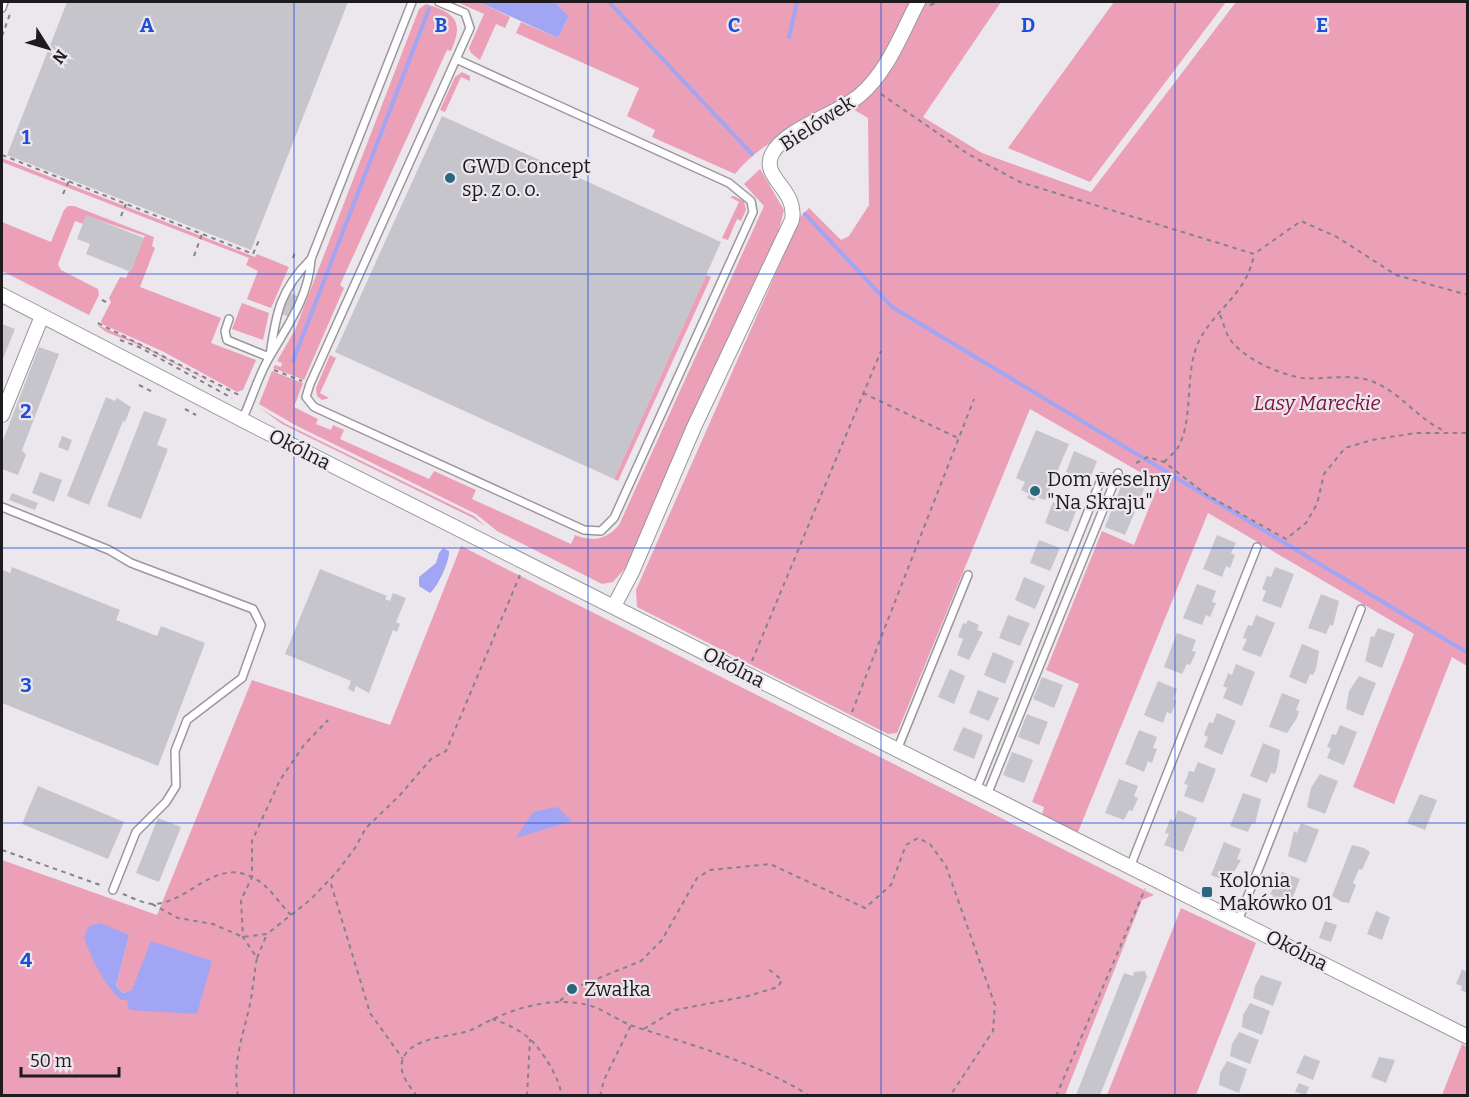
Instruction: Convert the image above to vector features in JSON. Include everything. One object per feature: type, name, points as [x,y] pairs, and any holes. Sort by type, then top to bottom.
[{"type":"street","name":"Bielówek","points":[[614,606],[632,572],[694,427],[792,220],[792,202],[771,172],[772,154],[782,141],[852,102],[871,84],[894,51],[918,2]]},
{"type":"street","name":"Okólna","points":[[2,295],[242,420],[1467,1036]]},
{"type":"street","points":[[2,416],[42,316]]},
{"type":"lane","points":[[2,8],[4,2]]},
{"type":"lane","points":[[242,420],[269,357],[290,327],[310,275],[311,259],[411,2]]},
{"type":"lane","points":[[439,2],[465,14],[470,22],[456,59],[306,397],[314,407],[584,530],[601,531],[614,518],[753,212],[751,201],[729,183],[456,59]]},
{"type":"lane","points":[[269,357],[276,317],[291,278],[311,259]]},
{"type":"lane","points":[[229,319],[225,331],[227,340],[269,357]]},
{"type":"lane","points":[[982,792],[1118,473]]},
{"type":"lane","points":[[982,792],[1102,477]]},
{"type":"lane","points":[[2,507],[109,550],[131,563],[253,609],[261,625],[242,678],[188,720],[175,751],[176,786],[166,802],[136,832],[113,890]]},
{"type":"lane","points":[[1130,867],[1257,548]]},
{"type":"lane","points":[[897,750],[968,575]]},
{"type":"lane","points":[[1238,921],[1361,609]]},
{"type":"path","points":[[2,36],[12,10]]},
{"type":"path","points":[[871,84],[894,105],[968,154],[1020,182],[1254,254]]},
{"type":"path","points":[[2,155],[253,254],[260,238]]},
{"type":"path","points":[[63,194],[69,181]]},
{"type":"path","points":[[121,216],[126,204]]},
{"type":"path","points":[[1164,462],[1178,448],[1187,417],[1190,373],[1200,339],[1244,284],[1254,254],[1301,220],[1337,237],[1395,275],[1467,295]]},
{"type":"path","points":[[194,256],[202,234]]},
{"type":"path","points":[[293,258],[295,252]]},
{"type":"path","points":[[102,300],[108,303]]},
{"type":"path","points":[[1220,315],[1229,338],[1257,363],[1303,378],[1330,376],[1370,380],[1390,390],[1424,421],[1445,432]]},
{"type":"path","points":[[98,322],[239,395]]},
{"type":"path","points":[[110,337],[139,347],[234,399]]},
{"type":"path","points":[[747,673],[881,351]]},
{"type":"path","points":[[273,369],[310,384]]},
{"type":"path","points":[[139,385],[153,392]]},
{"type":"path","points":[[863,393],[958,438]]},
{"type":"path","points":[[848,724],[974,399]]},
{"type":"path","points":[[185,409],[196,415]]},
{"type":"path","points":[[1136,463],[1148,457],[1164,462],[1207,495],[1286,539],[1306,523],[1317,504],[1324,474],[1345,448],[1372,440],[1445,432],[1467,433]]},
{"type":"path","points":[[238,1095],[235,1077],[238,1050],[250,1005],[256,958],[267,934],[336,873],[356,848],[366,828],[400,795],[421,768],[431,759],[446,751],[526,561]]},
{"type":"path","points":[[256,958],[243,937],[241,900],[252,877],[252,841],[280,780],[304,745],[328,720]]},
{"type":"path","points":[[561,1001],[572,989],[641,961],[662,940],[697,878],[710,870],[770,864],[865,908],[891,885],[906,845],[918,838],[930,844],[946,866],[995,1005],[993,1031],[950,1095]]},
{"type":"path","points":[[252,877],[267,888],[291,915]]},
{"type":"path","points":[[1056,1095],[1138,901],[1151,877]]},
{"type":"path","points":[[332,884],[370,1013],[403,1059]]},
{"type":"path","points":[[152,904],[178,918],[213,924],[243,937],[267,934]]},
{"type":"path","points":[[644,1029],[675,1010],[748,996],[778,987],[782,980],[767,968]]},
{"type":"path","points":[[417,1095],[403,1075],[403,1059],[408,1051],[420,1043],[472,1030],[492,1019],[533,1005],[561,1001],[589,1005],[631,1025],[711,1050],[790,1083],[810,1095]]},
{"type":"path","points":[[492,1019],[506,1024],[530,1039],[561,1084],[561,1095]]},
{"type":"path","points":[[600,1095],[604,1080],[631,1025]]},
{"type":"path","points":[[527,1095],[530,1039]]},
{"type":"green space","points":[[457,2],[479,2],[510,17],[505,28],[496,24],[480,60],[471,53],[469,48],[484,14]]},
{"type":"green space","points":[[555,2],[914,2],[885,55],[858,90],[772,141],[759,150],[735,174],[652,137],[655,130],[627,116],[639,88],[516,33],[521,22],[558,38],[569,16]]},
{"type":"green space","name":"Lasy Mareckie","points":[[923,2],[1001,2],[923,117],[982,153],[1091,192],[1236,2],[1467,2],[1467,666],[1452,657],[1394,804],[1353,787],[1414,634],[1208,513],[1078,832],[1042,815],[1044,807],[1032,802],[1079,684],[1046,670],[1102,531],[1134,545],[1159,483],[1030,409],[897,733],[888,734],[637,607],[636,590],[801,216],[809,208],[841,240],[849,236],[869,205],[868,118],[851,108]]},
{"type":"green space","points":[[1114,2],[1226,2],[1090,182],[1008,148]]},
{"type":"green space","points":[[426,4],[444,11],[455,20],[457,33],[455,41],[451,51],[447,50],[340,285],[344,288],[304,380],[273,368],[275,365],[281,367],[282,363],[277,361],[295,330],[419,9]]},
{"type":"green space","points":[[462,72],[470,76],[470,81],[461,77],[445,112],[440,110],[455,77]]},
{"type":"green space","points":[[2,158],[255,257],[257,254],[289,267],[271,308],[247,299],[258,271],[246,265],[249,258],[2,162]]},
{"type":"green space","points":[[760,169],[784,210],[776,241],[628,565],[613,582],[602,584],[497,531],[476,514],[295,425],[259,404],[272,371],[303,383],[294,407],[318,419],[316,424],[331,430],[333,425],[344,430],[340,439],[429,479],[434,471],[476,490],[472,499],[571,544],[575,535],[593,539],[604,537],[619,525],[764,206],[744,184]]},
{"type":"green space","points":[[734,196],[744,201],[746,210],[741,221],[737,219],[728,240],[722,238],[739,202],[730,197]]},
{"type":"green space","points":[[68,206],[74,206],[154,237],[152,246],[155,248],[140,287],[221,318],[211,343],[256,360],[243,390],[237,392],[164,352],[102,324],[101,321],[111,302],[109,298],[120,277],[126,278],[145,236],[87,216],[83,224],[75,221],[58,264],[61,270],[98,289],[99,295],[89,315],[2,271],[2,222],[51,242],[64,210]]},
{"type":"green space","points":[[706,275],[711,277],[618,481],[614,479]]},
{"type":"green space","points":[[242,303],[269,313],[263,340],[232,329]]},
{"type":"green space","points":[[96,324],[140,344],[239,397],[139,345],[106,332]]},
{"type":"green space","points":[[330,355],[336,358],[320,393],[329,398],[322,400],[317,396],[316,388]]},
{"type":"green space","points":[[260,408],[286,424],[474,516],[485,526],[282,424]]},
{"type":"green space","points":[[461,546],[1154,895],[1142,900],[1065,1095],[2,1096],[2,860],[157,915],[252,680],[390,725]],"holes":[[[89,926],[129,935],[116,986],[123,993],[132,990],[121,1000]]]},
{"type":"green space","points":[[1181,908],[1256,943],[1196,1095],[1107,1095]]},
{"type":"green space","points":[[1462,1044],[1467,1047],[1467,1095],[1442,1095]]},
{"type":"water","points":[[479,2],[555,2],[569,16],[558,38]]},
{"type":"water","points":[[443,548],[449,551],[448,561],[440,579],[430,593],[419,586],[419,577],[436,563]]},
{"type":"water","points":[[557,807],[572,821],[516,838],[533,812]]},
{"type":"water","points":[[100,923],[129,935],[116,986],[123,993],[132,990],[151,941],[212,961],[197,1014],[129,1010],[127,1000],[121,1000],[104,979],[84,938],[89,926]]},
{"type":"building","points":[[67,2],[348,2],[251,250],[7,155]]},
{"type":"building","points":[[442,116],[721,242],[614,479],[335,352]]},
{"type":"building","points":[[86,215],[144,238],[131,272],[86,254],[90,244],[77,239]]},
{"type":"building","points":[[290,293],[297,296],[289,317],[282,314]]},
{"type":"building","points":[[2,324],[15,329],[2,361]]},
{"type":"building","points":[[39,347],[59,354],[22,450],[26,455],[18,475],[2,469],[2,443]]},
{"type":"building","points":[[106,397],[115,401],[117,398],[131,407],[125,422],[123,421],[89,505],[67,496]]},
{"type":"building","points":[[144,411],[167,419],[157,445],[168,449],[141,519],[107,506]]},
{"type":"building","points":[[1036,430],[1069,444],[1045,500],[1036,497],[1034,501],[1027,498],[1029,494],[1021,490],[1025,482],[1016,478]]},
{"type":"building","points":[[62,436],[72,440],[68,451],[58,447]]},
{"type":"building","points":[[1074,451],[1097,461],[1089,481],[1066,472]]},
{"type":"building","points":[[40,472],[62,480],[54,502],[32,493]]},
{"type":"building","points":[[1125,476],[1146,484],[1137,508],[1116,499]]},
{"type":"building","points":[[12,493],[38,503],[35,510],[9,500]]},
{"type":"building","points":[[1053,502],[1076,511],[1068,532],[1045,523]]},
{"type":"building","points":[[1114,504],[1135,512],[1125,535],[1105,527]]},
{"type":"building","points":[[1217,535],[1236,543],[1231,553],[1235,555],[1230,568],[1226,566],[1222,577],[1203,569]]},
{"type":"building","points":[[1039,540],[1060,548],[1050,571],[1030,563]]},
{"type":"building","points":[[12,567],[120,610],[116,620],[157,636],[161,626],[205,643],[158,766],[2,703],[2,573],[3,570],[10,573]]},
{"type":"building","points":[[1275,567],[1294,574],[1281,608],[1262,601],[1266,591],[1262,589],[1267,576],[1271,577]]},
{"type":"building","points":[[320,569],[387,596],[385,599],[390,601],[393,593],[406,598],[396,622],[400,624],[397,632],[393,630],[369,693],[356,686],[354,692],[348,689],[351,681],[285,654]]},
{"type":"building","points":[[1024,577],[1045,586],[1035,609],[1015,600]]},
{"type":"building","points":[[1197,584],[1216,591],[1212,602],[1216,603],[1210,617],[1206,615],[1202,625],[1183,618]]},
{"type":"building","points":[[1321,594],[1339,601],[1333,626],[1330,625],[1326,634],[1308,628]]},
{"type":"building","points":[[1008,615],[1030,623],[1020,646],[999,638]]},
{"type":"building","points":[[1256,615],[1275,623],[1261,657],[1242,650],[1247,639],[1243,638],[1245,632],[1248,625],[1252,626]]},
{"type":"building","points":[[968,620],[979,625],[977,630],[983,632],[969,660],[957,655],[963,639],[958,637],[963,623],[966,624]]},
{"type":"building","points":[[1378,628],[1395,634],[1382,668],[1365,661],[1371,636],[1374,637]]},
{"type":"building","points":[[1177,633],[1196,640],[1192,651],[1196,652],[1190,665],[1187,664],[1182,674],[1164,667]]},
{"type":"building","points":[[1302,644],[1319,651],[1316,669],[1313,675],[1310,674],[1306,684],[1289,677]]},
{"type":"building","points":[[993,652],[1014,661],[1005,684],[984,675]]},
{"type":"building","points":[[1236,664],[1255,672],[1242,706],[1223,698],[1227,688],[1223,686],[1228,673],[1232,675]]},
{"type":"building","points":[[950,669],[965,676],[954,704],[938,697]]},
{"type":"building","points":[[1359,676],[1376,683],[1363,716],[1346,709],[1349,691]]},
{"type":"building","points":[[1042,677],[1063,685],[1054,708],[1033,699]]},
{"type":"building","points":[[1158,681],[1177,689],[1173,699],[1176,701],[1174,707],[1171,714],[1167,712],[1163,723],[1144,715]]},
{"type":"building","points":[[978,690],[999,698],[989,721],[969,713]]},
{"type":"building","points":[[1282,693],[1300,700],[1296,710],[1299,711],[1297,718],[1287,733],[1269,727]]},
{"type":"building","points":[[1217,713],[1236,721],[1222,755],[1204,747],[1208,737],[1204,735],[1209,722],[1213,723]]},
{"type":"building","points":[[1027,714],[1048,722],[1039,745],[1018,737]]},
{"type":"building","points":[[1340,725],[1357,732],[1344,765],[1327,758],[1331,748],[1327,747],[1332,734],[1336,735]]},
{"type":"building","points":[[963,727],[983,735],[974,759],[953,750]]},
{"type":"building","points":[[1139,730],[1157,737],[1153,748],[1157,749],[1152,763],[1148,761],[1144,772],[1125,764]]},
{"type":"building","points":[[1263,743],[1280,750],[1275,774],[1271,773],[1267,783],[1250,776]]},
{"type":"building","points":[[1012,752],[1033,760],[1024,783],[1003,775]]},
{"type":"building","points":[[1198,762],[1216,769],[1203,803],[1184,796],[1188,785],[1184,784],[1189,771],[1194,772]]},
{"type":"building","points":[[1320,774],[1338,781],[1325,814],[1307,807],[1311,788]]},
{"type":"building","points":[[1119,779],[1138,786],[1134,796],[1138,798],[1132,811],[1129,810],[1124,820],[1105,813]]},
{"type":"building","points":[[38,786],[124,822],[108,859],[22,824]]},
{"type":"building","points":[[1243,793],[1261,799],[1255,824],[1252,823],[1248,832],[1230,826]]},
{"type":"building","points":[[1420,794],[1437,800],[1425,830],[1407,823]]},
{"type":"building","points":[[1178,810],[1197,818],[1183,852],[1164,845],[1169,834],[1165,833],[1170,819],[1174,821]]},
{"type":"building","points":[[158,818],[181,827],[159,882],[136,873]]},
{"type":"building","points":[[1301,823],[1319,830],[1306,863],[1288,856],[1294,831],[1297,833]]},
{"type":"building","points":[[1224,842],[1241,849],[1237,859],[1241,860],[1228,882],[1211,875]]},
{"type":"building","points":[[1352,845],[1370,852],[1353,883],[1356,885],[1349,903],[1332,896]]},
{"type":"building","points":[[1282,872],[1300,879],[1287,912],[1269,905],[1273,895],[1270,894]]},
{"type":"building","points":[[1376,911],[1390,917],[1382,940],[1367,934]]},
{"type":"building","points":[[1325,921],[1337,925],[1331,942],[1319,938]]},
{"type":"building","points":[[1462,969],[1467,972],[1467,993],[1461,990],[1462,986],[1456,984]]},
{"type":"building","points":[[1145,971],[1147,977],[1100,1095],[1076,1095],[1124,973],[1133,976],[1134,972]]},
{"type":"building","points":[[1261,975],[1282,982],[1273,1006],[1253,998],[1255,986]]},
{"type":"building","points":[[1250,1003],[1270,1011],[1262,1035],[1242,1027],[1243,1015]]},
{"type":"building","points":[[1239,1032],[1259,1040],[1250,1064],[1230,1056],[1232,1044]]},
{"type":"building","points":[[1304,1055],[1320,1061],[1313,1080],[1296,1073]]},
{"type":"building","points":[[1379,1057],[1395,1060],[1386,1083],[1371,1077]]},
{"type":"building","points":[[1227,1061],[1247,1069],[1239,1093],[1219,1085],[1220,1073]]},
{"type":"building","points":[[1299,1083],[1309,1087],[1306,1095],[1295,1092]]},
{"type":"waterway","points":[[609,2],[752,154]]},
{"type":"waterway","points":[[789,37],[797,2]]},
{"type":"waterway","points":[[293,361],[429,9]]},
{"type":"waterway","points":[[805,214],[892,307],[1468,653]]},
{"type":"place","name":"GWD Concept sp. z o. o.","points":[[450,178]]},
{"type":"place","name":"Dom weselny \"Na Skraju\"","points":[[1035,491]]},
{"type":"place","name":"Kolonia Makówko 01","points":[[1207,892]]},
{"type":"place","name":"Zwałka","points":[[572,989]]}]
